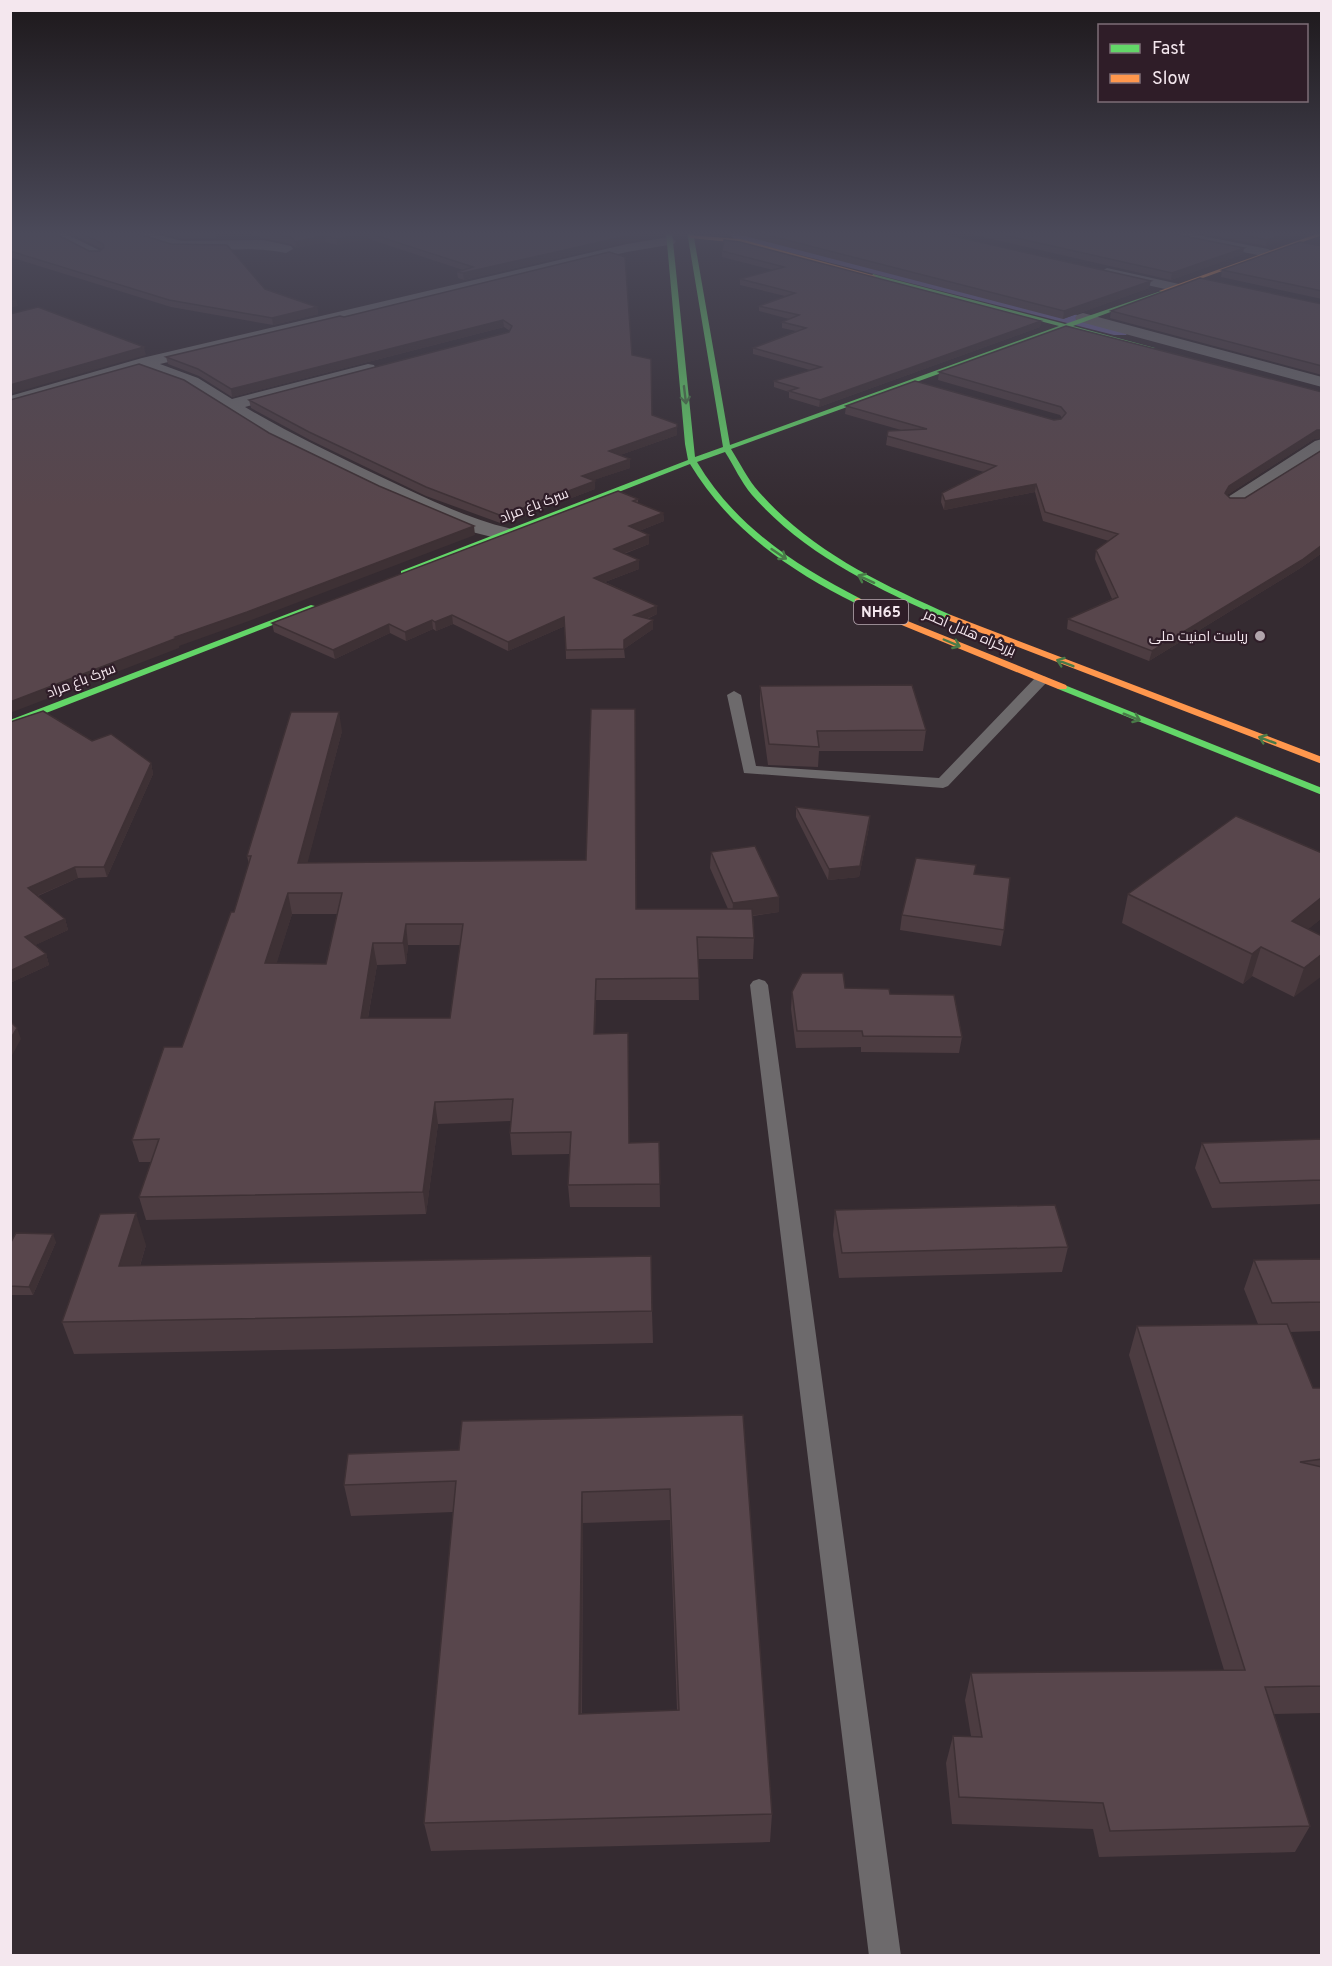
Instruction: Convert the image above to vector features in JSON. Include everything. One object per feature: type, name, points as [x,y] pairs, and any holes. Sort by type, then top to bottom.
[{"type":"main road","name":"بزرگراه هلال احمر","points":[[678,324],[692,461],[729,514],[773,550],[837,591],[907,624],[1070,692],[1322,792]]},
{"type":"main road","name":"بزرگراه هلال احمر","points":[[705,324],[727,449],[738,472],[808,543],[858,576],[946,617],[1322,761]]},
{"type":"main road","name":"سرک باغ مراد","points":[[394,577],[692,461],[1068,324]]},
{"type":"main road","points":[[1079,324],[1322,394]]},
{"type":"main road","name":"سرک باغ مراد","points":[[10,724],[328,602]]},
{"type":"main road","points":[[1070,692],[1094,674]]},
{"type":"street","points":[[10,402],[142,363],[308,324]]},
{"type":"street","points":[[1080,324],[1322,382]]},
{"type":"street","points":[[142,363],[192,382],[278,435],[388,488],[475,527],[504,534]]},
{"type":"street","points":[[231,405],[390,363]]},
{"type":"street","points":[[913,381],[945,390]]},
{"type":"street","points":[[1235,501],[1322,445]]},
{"type":"lane","points":[[734,694],[749,770],[943,783],[1041,680]]},
{"type":"lane","points":[[759,985],[885,1956]]},
{"type":"building","points":[[10,324],[82,324],[144,347],[10,385]]},
{"type":"building","points":[[307,324],[488,324],[231,389],[198,369],[166,357]]},
{"type":"building","points":[[509,324],[630,324],[632,355],[651,359],[652,415],[677,424],[677,427],[609,451],[630,459],[582,476],[595,481],[502,516],[426,487],[309,432],[249,400],[509,332],[512,326]]},
{"type":"building","points":[[789,324],[1033,324],[820,400],[789,391],[798,388],[774,381],[821,367],[753,348],[806,328]]},
{"type":"building","points":[[1160,324],[1322,324],[1322,366]]},
{"type":"building","points":[[1066,326],[1322,392],[1322,430],[1317,430],[1229,486],[1225,493],[1230,498],[1245,498],[1322,450],[1322,545],[1302,560],[1152,651],[1068,619],[1118,597],[1096,550],[1118,534],[1045,512],[1036,484],[945,501],[942,493],[996,466],[887,436],[888,431],[927,429],[846,406],[915,381],[1054,420],[1061,419],[1066,413],[1061,407],[939,372]]},
{"type":"building","points":[[139,364],[184,380],[269,433],[379,486],[474,526],[175,637],[177,638],[10,702],[10,400]]},
{"type":"building","points":[[618,491],[638,499],[633,501],[663,513],[629,526],[649,535],[614,549],[639,560],[594,578],[657,606],[634,615],[653,620],[624,640],[624,649],[566,650],[564,617],[508,642],[452,615],[435,622],[432,620],[405,632],[389,624],[333,650],[272,623]]},
{"type":"building","points":[[912,685],[926,730],[817,731],[819,747],[769,744],[760,686]]},
{"type":"building","points":[[591,709],[635,709],[636,909],[752,909],[754,938],[697,937],[699,978],[596,979],[594,1034],[628,1033],[629,1143],[659,1142],[660,1184],[568,1185],[571,1132],[510,1133],[513,1099],[435,1102],[423,1192],[139,1197],[159,1139],[132,1140],[164,1047],[182,1047],[231,912],[234,912],[251,856],[247,856],[291,712],[339,712],[298,863],[586,860]],"holes":[[[288,893],[342,893],[326,964],[265,963]],[[406,924],[463,924],[450,1018],[361,1018],[373,943],[403,943]]]},
{"type":"building","points":[[43,711],[92,741],[111,734],[151,763],[104,867],[75,867],[28,888],[65,919],[25,937],[46,954],[10,971],[10,722]]},
{"type":"building","points":[[796,807],[870,816],[860,866],[829,869]]},
{"type":"building","points":[[1236,816],[1322,853],[1322,897],[1292,921],[1322,936],[1322,954],[1304,968],[1261,947],[1252,954],[1128,894]]},
{"type":"building","points":[[755,846],[779,897],[733,903],[711,852]]},
{"type":"building","points":[[916,858],[976,865],[974,874],[1010,878],[1004,930],[902,915]]},
{"type":"building","points":[[802,973],[843,973],[845,988],[889,989],[890,994],[954,995],[962,1037],[863,1036],[862,1031],[797,1031],[792,992]]},
{"type":"building","points":[[10,1021],[17,1028],[10,1040]]},
{"type":"building","points":[[1322,1139],[1322,1180],[1220,1183],[1202,1143]]},
{"type":"building","points":[[1055,1205],[1068,1247],[842,1253],[835,1210]]},
{"type":"building","points":[[136,1213],[119,1266],[651,1256],[652,1311],[62,1322],[100,1214]]},
{"type":"building","points":[[16,1233],[53,1234],[29,1287],[10,1286],[10,1244]]},
{"type":"building","points":[[1322,1259],[1322,1302],[1272,1303],[1254,1260]]},
{"type":"building","points":[[1287,1324],[1313,1388],[1322,1388],[1322,1459],[1300,1462],[1322,1467],[1322,1686],[1265,1687],[1310,1826],[1110,1831],[1103,1803],[959,1797],[953,1736],[982,1737],[971,1673],[1245,1670],[1137,1326]]},
{"type":"building","points":[[743,1415],[772,1814],[424,1823],[456,1481],[344,1485],[348,1454],[459,1450],[462,1421]],"holes":[[[670,1489],[679,1710],[579,1714],[582,1492]]]},
{"type":"waterway","points":[[1091,324],[1120,331]]},
{"type":"traffic: fast","points":[[677,324],[691,457],[706,484],[723,505],[764,544],[811,576],[858,601]]},
{"type":"traffic: fast","points":[[706,324],[727,449],[754,492],[790,528],[834,560],[881,587],[948,617]]},
{"type":"traffic: fast","points":[[1058,324],[1152,348]]},
{"type":"traffic: fast","points":[[404,573],[692,461],[1071,324]]},
{"type":"traffic: fast","points":[[10,724],[314,607]]},
{"type":"traffic: fast","points":[[1062,687],[1322,792]]},
{"type":"traffic: slow","points":[[858,601],[907,624],[1062,687]]},
{"type":"traffic: slow","points":[[948,617],[1322,761]]},
{"type":"place","name":"ریاست امنیت ملی","points":[[1260,636]]}]
